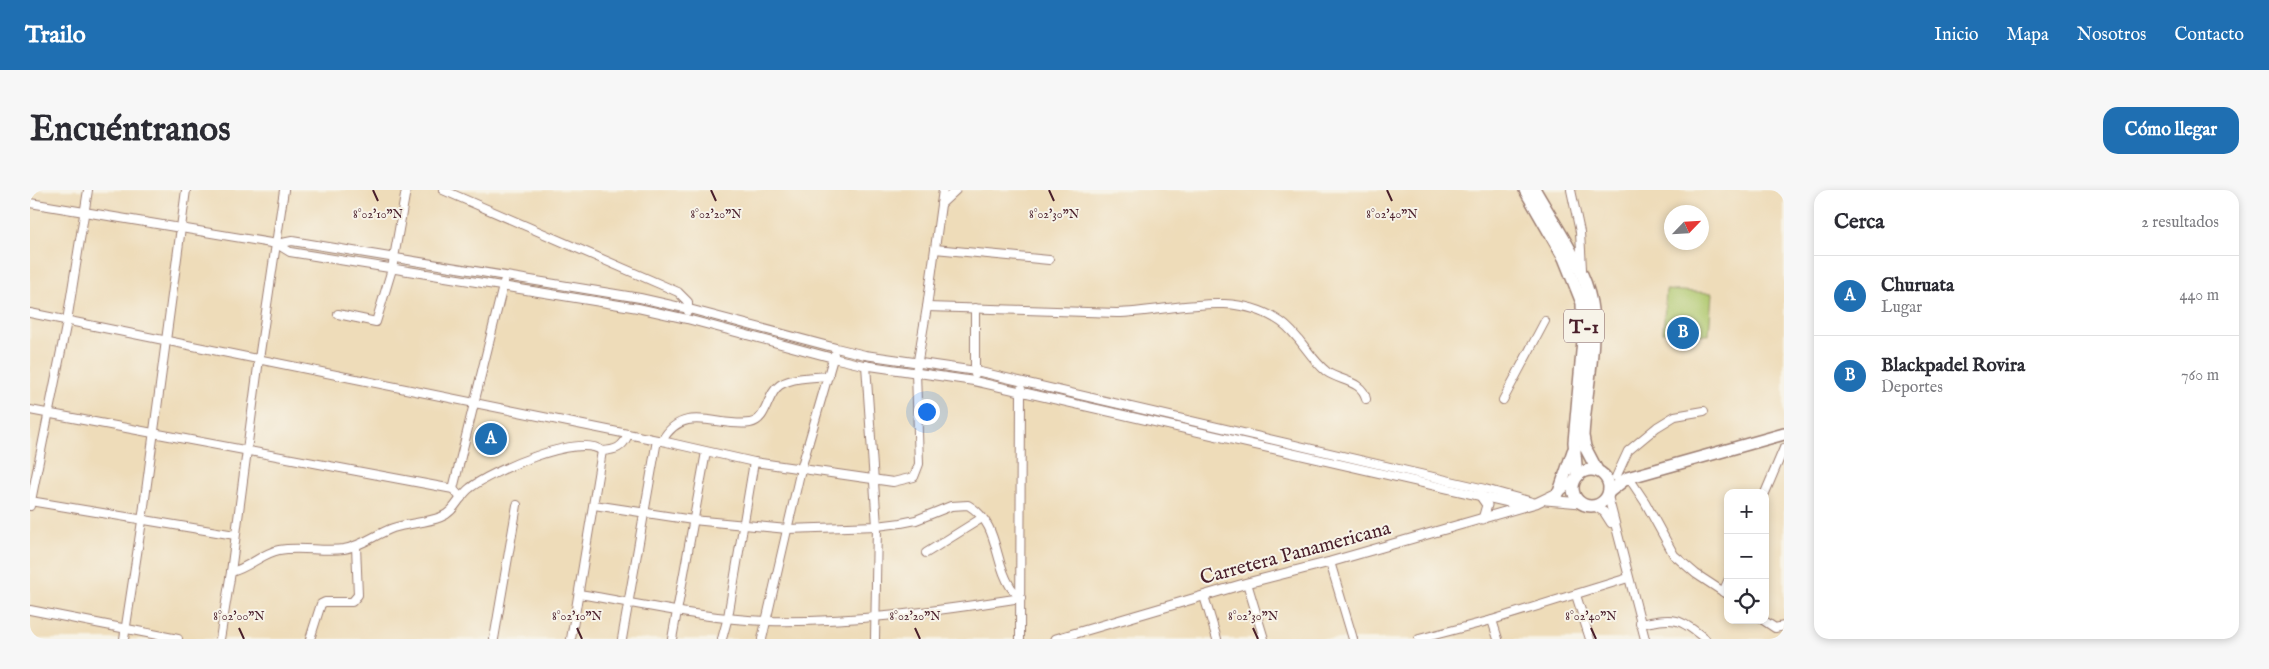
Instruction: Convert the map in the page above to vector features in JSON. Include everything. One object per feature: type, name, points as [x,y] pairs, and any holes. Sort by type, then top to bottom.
[{"type":"highway","name":"T-1","points":[[1525,190],[1564,258],[1582,303],[1583,340],[1574,447],[1576,478],[1574,492],[1581,503]]},
{"type":"highway","name":"T-1","points":[[1535,190],[1572,254],[1591,301],[1593,321],[1583,436],[1587,452],[1615,476],[1609,483],[1608,494]]},
{"type":"highway","points":[[1576,478],[1584,471],[1615,476],[1783,435]]},
{"type":"highway","points":[[1559,492],[1574,447]]},
{"type":"highway","points":[[1581,503],[1594,506],[1602,503],[1608,494],[1615,476]]},
{"type":"main road","name":"Carretera Panamericana","points":[[1056,639],[1247,583],[1330,562],[1539,502],[1559,492],[1576,478]]},
{"type":"main road","points":[[1480,495],[1488,505],[1484,519]]},
{"type":"main road","name":"Carretera Panamericana","points":[[1539,502],[1581,503]]},
{"type":"street","points":[[88,190],[67,321],[30,503],[235,534]]},
{"type":"street","points":[[124,639],[142,520],[186,190]]},
{"type":"street","points":[[220,639],[284,190]]},
{"type":"street","points":[[338,314],[376,322],[392,269],[406,190]]},
{"type":"street","points":[[442,190],[455,193],[678,292],[688,302],[687,319]]},
{"type":"street","points":[[30,313],[165,339],[473,404],[660,440],[754,462],[893,482],[914,477],[920,460],[916,372],[943,190]]},
{"type":"street","points":[[941,204],[956,190]]},
{"type":"street","points":[[1571,190],[1580,232],[1582,268],[1579,272]]},
{"type":"street","points":[[30,203],[277,244],[292,242],[640,298],[836,348],[976,371],[1539,502]]},
{"type":"street","points":[[277,244],[290,252],[638,308],[687,319],[833,358],[866,365],[974,381],[1524,506]]},
{"type":"street","points":[[935,249],[1049,260]]},
{"type":"street","points":[[453,489],[505,276]]},
{"type":"street","points":[[927,307],[1117,313],[1138,312],[1183,305],[1246,306],[1281,322],[1300,340],[1317,363],[1328,373],[1360,388],[1366,399]]},
{"type":"street","points":[[974,381],[976,371],[975,308]]},
{"type":"street","points":[[1503,400],[1544,321]]},
{"type":"street","points":[[762,639],[802,469],[836,348]]},
{"type":"street","points":[[866,365],[877,526],[875,639]]},
{"type":"street","points":[[622,639],[660,440],[672,428],[695,418],[707,418],[729,423],[753,423],[761,417],[771,393],[779,385],[813,377],[829,376]]},
{"type":"street","points":[[1020,639],[1022,382]]},
{"type":"street","points":[[30,410],[453,489],[461,498]]},
{"type":"street","points":[[1704,411],[1675,416],[1657,427],[1628,451],[1615,476],[1645,502],[1674,555],[1724,592]]},
{"type":"street","points":[[231,572],[244,569],[278,550],[336,550],[356,546],[394,528],[443,516],[453,508],[469,489],[482,480],[535,456],[586,446],[598,448],[602,451],[615,450],[624,445],[628,435]]},
{"type":"street","points":[[1767,489],[1784,448],[1783,435]]},
{"type":"street","points":[[571,639],[602,451]]},
{"type":"street","points":[[672,639],[706,452]]},
{"type":"street","points":[[722,639],[728,618],[754,462]]},
{"type":"street","points":[[1608,494],[1645,639]]},
{"type":"street","points":[[594,505],[693,520],[788,529],[877,526],[916,520],[960,504],[973,508],[982,518],[995,539],[1010,587],[1021,598]]},
{"type":"street","points":[[494,639],[517,505]]},
{"type":"street","points":[[1594,506],[1607,516],[1618,538]]},
{"type":"street","points":[[926,553],[982,518]]},
{"type":"street","points":[[310,639],[321,604],[325,602],[352,602],[358,595],[356,546]]},
{"type":"street","points":[[1330,562],[1353,639]]},
{"type":"street","points":[[1419,639],[1492,620],[1628,578]]},
{"type":"street","points":[[1247,583],[1264,639]]},
{"type":"street","points":[[579,594],[677,612],[767,621],[874,618],[1021,598]]},
{"type":"street","points":[[1576,595],[1590,639]]},
{"type":"street","points":[[1204,596],[1217,639]]},
{"type":"street","points":[[30,610],[124,630],[178,639]]},
{"type":"street","points":[[1492,620],[1498,639]]},
{"type":"street","points":[[1640,624],[1676,620],[1688,624],[1705,639]]},
{"type":"street","points":[[1769,624],[1775,628],[1784,626]]},
{"type":"green space","points":[[1666,290],[1712,293],[1709,335],[1663,332]]},
{"type":"place","name":"Blackpadel Rovira","points":[[1683,333]]},
{"type":"place","name":"Churuata","points":[[491,439]]}]
